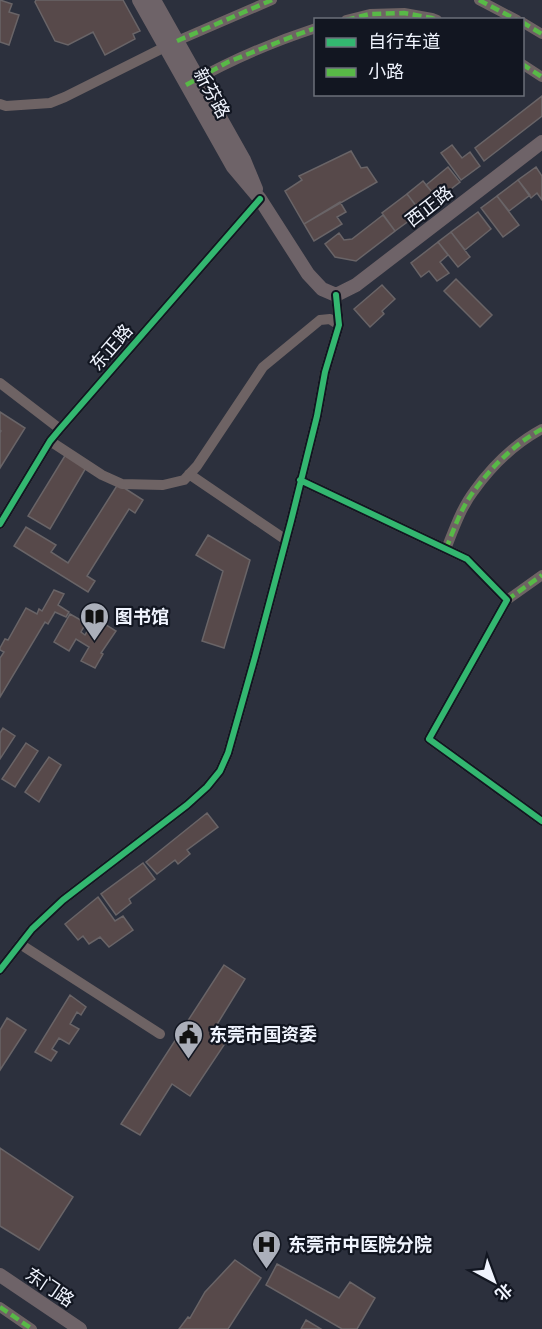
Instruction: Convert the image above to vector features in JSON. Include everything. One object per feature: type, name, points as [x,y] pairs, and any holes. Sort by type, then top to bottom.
[{"type":"main road","name":"新芬路","points":[[139,0],[171,44],[233,167],[260,199],[308,274],[322,289],[336,295]]},
{"type":"main road","name":"新芬路","points":[[154,0],[171,44]]},
{"type":"main road","name":"西正路","points":[[336,295],[356,285],[542,142]]},
{"type":"main road","name":"东门路","points":[[0,1275],[80,1329]]},
{"type":"street","points":[[0,104],[6,106],[50,103],[171,44],[272,0]]},
{"type":"street","points":[[479,0],[514,18]]},
{"type":"street","points":[[354,18],[370,14],[404,14],[426,18]]},
{"type":"street","points":[[524,23],[542,34]]},
{"type":"street","points":[[192,82],[228,62],[314,28]]},
{"type":"street","points":[[524,65],[542,77]]},
{"type":"street","name":"东正路","points":[[0,524],[60,429],[260,199]]},
{"type":"street","points":[[0,970],[32,929],[63,900],[187,805],[207,787],[220,771],[228,753],[317,416],[339,325],[336,295]]},
{"type":"street","points":[[51,441],[102,475],[122,484],[163,485],[184,480],[197,466],[262,368],[320,320],[330,319],[339,325]]},
{"type":"street","points":[[0,383],[60,429]]},
{"type":"street","points":[[446,549],[461,513],[474,491],[500,461],[526,437],[542,429]]},
{"type":"street","points":[[189,474],[286,540]]},
{"type":"street","points":[[300,480],[467,559],[507,600]]},
{"type":"street","points":[[542,575],[507,600],[429,739],[542,821]]},
{"type":"street","points":[[20,944],[160,1034]]},
{"type":"street","points":[[0,1307],[32,1329]]},
{"type":"building","points":[[0,0],[12,4],[9,12],[19,15],[9,45],[0,42]]},
{"type":"building","points":[[36,0],[123,0],[140,31],[133,34],[135,39],[105,55],[93,32],[68,45],[55,41]]},
{"type":"building","points":[[542,96],[542,116],[484,161],[475,148]]},
{"type":"building","points":[[452,145],[462,158],[470,152],[480,166],[461,180],[441,153]]},
{"type":"building","points":[[351,151],[361,168],[367,167],[377,182],[304,224],[285,191],[302,180],[299,176]]},
{"type":"building","points":[[448,167],[460,182],[438,199],[426,185]]},
{"type":"building","points":[[536,167],[542,176],[542,200],[537,193],[531,198],[518,180]]},
{"type":"building","points":[[518,180],[530,195],[509,211],[497,196]]},
{"type":"building","points":[[423,181],[436,197],[419,210],[407,194]]},
{"type":"building","points":[[407,194],[421,212],[395,231],[382,213]]},
{"type":"building","points":[[497,196],[519,225],[503,237],[481,208]]},
{"type":"building","points":[[340,202],[346,212],[337,217],[342,224],[314,241],[304,224]]},
{"type":"building","points":[[478,212],[491,229],[465,250],[451,232]]},
{"type":"building","points":[[383,215],[395,231],[356,261],[335,257],[325,244],[339,233],[344,240],[352,239]]},
{"type":"building","points":[[451,232],[470,257],[458,267],[438,242]]},
{"type":"building","points":[[438,242],[448,255],[440,262],[449,273],[437,281],[429,271],[421,277],[411,263]]},
{"type":"building","points":[[456,279],[492,315],[480,327],[444,291]]},
{"type":"building","points":[[382,285],[395,299],[370,327],[354,309]]},
{"type":"building","points":[[0,412],[25,428],[0,468],[1,431]]},
{"type":"building","points":[[66,454],[87,466],[50,529],[28,516]]},
{"type":"building","points":[[118,484],[143,500],[135,513],[129,509],[87,576],[95,581],[88,592],[14,546],[26,527],[56,545],[51,552],[68,563]]},
{"type":"building","points":[[208,535],[250,560],[224,648],[202,641],[223,571],[196,555]]},
{"type":"building","points":[[54,590],[64,594],[58,605],[69,612],[66,617],[55,612],[48,624],[45,622],[0,697],[0,658],[4,652],[0,648],[5,639],[8,640],[26,608],[37,614],[39,609],[42,611]]},
{"type":"building","name":"图书馆","points":[[70,614],[86,623],[81,632],[85,635],[95,618],[116,631],[101,653],[103,654],[95,668],[81,661],[89,647],[76,639],[69,651],[54,642]]},
{"type":"building","points":[[3,728],[15,736],[0,759],[0,733]]},
{"type":"building","points":[[26,743],[38,751],[15,787],[2,779]]},
{"type":"building","points":[[49,757],[61,765],[39,802],[25,792]]},
{"type":"building","points":[[207,813],[218,827],[187,850],[190,854],[178,864],[175,860],[157,874],[146,862]]},
{"type":"building","points":[[143,863],[155,879],[129,899],[131,903],[116,915],[101,894]]},
{"type":"building","points":[[98,897],[115,921],[123,916],[133,930],[109,947],[100,937],[89,944],[83,936],[78,940],[65,924]]},
{"type":"building","name":"东莞市国资委","points":[[224,965],[245,979],[216,1026],[230,1036],[190,1096],[172,1084],[140,1135],[121,1124]]},
{"type":"building","points":[[70,995],[86,1007],[81,1015],[77,1012],[70,1024],[79,1029],[69,1044],[59,1038],[52,1049],[57,1052],[51,1061],[35,1052]]},
{"type":"building","points":[[7,1018],[26,1030],[0,1070],[0,1030]]},
{"type":"building","points":[[0,1148],[73,1197],[39,1250],[0,1226]]},
{"type":"building","points":[[235,1260],[261,1278],[228,1329],[179,1329],[188,1317],[190,1318],[205,1292]]},
{"type":"building","points":[[277,1264],[339,1298],[350,1282],[375,1298],[357,1329],[342,1329],[266,1285]]},
{"type":"building","points":[[306,1320],[321,1329],[301,1329]]},
{"type":"marked path","points":[[177,41],[272,0]]},
{"type":"marked path","points":[[479,0],[513,18]]},
{"type":"marked path","points":[[354,18],[370,14],[404,13],[432,18]]},
{"type":"marked path","points":[[524,23],[542,34]]},
{"type":"marked path","points":[[186,85],[228,62],[314,29]]},
{"type":"marked path","points":[[524,65],[542,77]]},
{"type":"marked path","points":[[446,549],[469,498],[481,482],[514,448],[542,429]]},
{"type":"marked path","points":[[507,600],[542,575]]},
{"type":"marked path","points":[[0,1307],[32,1329]]},
{"type":"cycle path","points":[[0,524],[50,441],[260,199]]},
{"type":"cycle path","points":[[0,970],[32,929],[63,900],[187,805],[207,787],[220,771],[228,753],[255,657],[317,416],[325,372],[339,325],[336,295]]},
{"type":"cycle path","points":[[300,480],[467,559],[507,600],[429,739],[542,821]]},
{"type":"place","name":"图书馆","points":[[94,642]]},
{"type":"place","name":"东莞市国资委","points":[[188,1060]]},
{"type":"place","name":"东莞市中医院分院","points":[[267,1270]]}]
